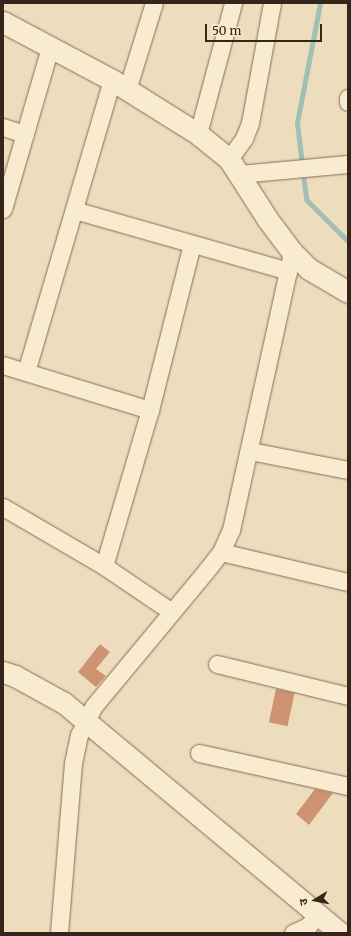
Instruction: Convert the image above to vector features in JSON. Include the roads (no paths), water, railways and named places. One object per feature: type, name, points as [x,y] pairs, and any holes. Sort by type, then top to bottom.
[{"type":"street","points":[[26,372],[74,210],[120,85],[154,3]]},
{"type":"street","points":[[198,134],[233,3]]},
{"type":"street","points":[[235,166],[250,123],[272,3]]},
{"type":"street","points":[[3,22],[120,85],[198,134],[235,166],[268,220],[290,262],[238,507],[221,552],[84,720],[73,763],[59,933]]},
{"type":"street","points":[[3,209],[50,47]]},
{"type":"street","points":[[3,127],[25,134]]},
{"type":"street","points":[[235,166],[262,171],[348,164]]},
{"type":"street","points":[[74,210],[192,244],[290,262],[309,269],[348,292]]},
{"type":"street","points":[[104,566],[150,410],[192,244]]},
{"type":"street","points":[[3,365],[150,410]]},
{"type":"street","points":[[250,451],[348,470]]},
{"type":"street","points":[[3,506],[104,566],[172,612]]},
{"type":"street","points":[[221,552],[348,582]]},
{"type":"street","points":[[217,664],[348,696]]},
{"type":"street","points":[[3,672],[15,676],[64,703],[307,926],[340,933]]},
{"type":"street","points":[[199,753],[348,786]]},
{"type":"waterway","points":[[302,165],[297,123],[320,3]]},
{"type":"waterway","points":[[303,172],[307,200],[348,241]]}]
